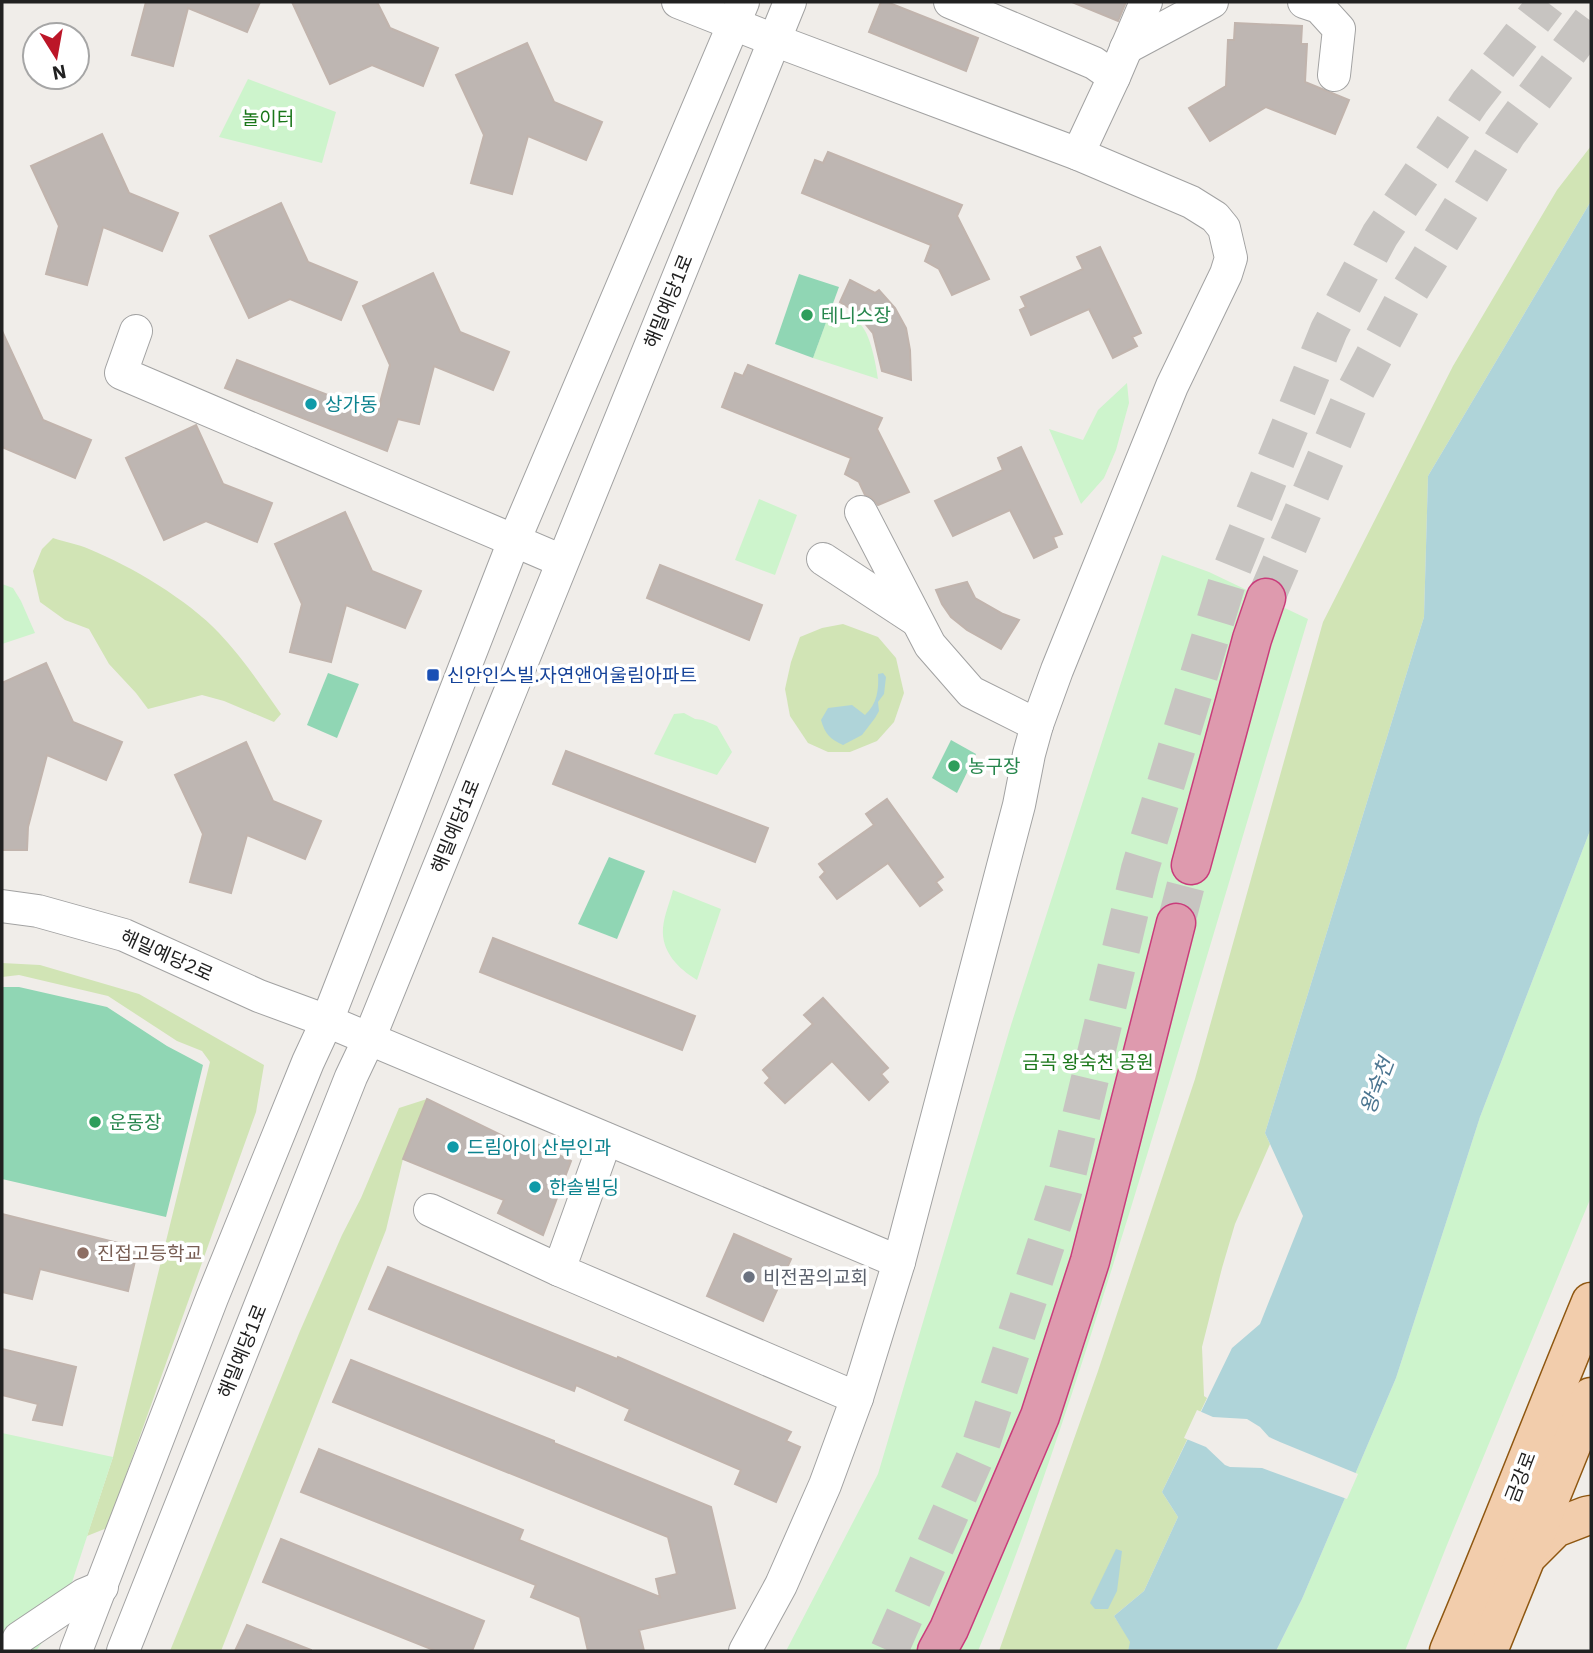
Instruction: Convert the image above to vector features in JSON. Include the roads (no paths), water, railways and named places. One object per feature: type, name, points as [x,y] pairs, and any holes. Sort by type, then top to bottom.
[{"type":"highway","points":[[1191,865],[1252,639],[1266,598]]},
{"type":"highway","points":[[937,1651],[949,1629],[1040,1416],[1090,1261],[1176,923]]},
{"type":"main road","name":"금강로","points":[[1449,1651],[1495,1544],[1530,1450],[1591,1302]]},
{"type":"main road","name":"금강로","points":[[1488,1651],[1591,1402]]},
{"type":"main road","points":[[1528,1554],[1555,1528],[1591,1515]]},
{"type":"street","points":[[678,2],[739,13],[774,40],[1078,154],[1191,202],[1215,217],[1224,228],[1231,258],[1140,463],[1037,725],[1019,805],[899,1262],[825,1486],[781,1585],[745,1651]]},
{"type":"street","name":"해밀예당1로","points":[[122,1651],[351,1077],[369,1039],[790,2]]},
{"type":"street","points":[[950,2],[1094,62],[1114,77]]},
{"type":"street","points":[[1078,154],[1146,2]]},
{"type":"street","points":[[1126,48],[1212,2]]},
{"type":"street","points":[[1304,2],[1319,7],[1339,29],[1334,75]]},
{"type":"street","points":[[76,1651],[207,1310],[327,1021],[514,541],[739,13]]},
{"type":"street","points":[[136,331],[118,381],[490,529],[562,561]]},
{"type":"street","points":[[861,512],[930,645],[971,692],[1037,725]]},
{"type":"street","points":[[823,559],[918,621]]},
{"type":"street","name":"해밀예당2로","points":[[2,906],[38,911],[124,934],[259,996],[327,1021],[899,1262]]},
{"type":"street","points":[[559,1270],[606,1139]]},
{"type":"street","points":[[430,1210],[559,1270],[856,1398]]},
{"type":"street","points":[[12,1651],[19,1638],[83,1595],[102,1587]]},
{"type":"water","name":"왕숙천","points":[[1591,201],[1591,828],[1480,1117],[1396,1378],[1302,1599],[1276,1651],[1128,1651],[1130,1642],[1114,1616],[1144,1591],[1178,1517],[1162,1492],[1232,1348],[1260,1324],[1303,1216],[1265,1133],[1424,617],[1428,476]]},
{"type":"water","points":[[883,673],[886,677],[884,694],[878,702],[879,711],[862,735],[843,745],[831,738],[821,720],[828,708],[852,705],[865,715],[876,696],[878,674]]},
{"type":"water","points":[[1116,1549],[1122,1551],[1117,1591],[1108,1609],[1095,1609],[1090,1603]]},
{"type":"tunnel","points":[[889,1651],[981,1444],[1063,1192],[1140,869],[1229,576],[1329,330],[1380,235],[1470,102],[1547,2]]},
{"type":"tunnel","points":[[1266,598],[1350,401],[1405,298],[1507,134],[1591,21]]},
{"type":"tunnel","points":[[1176,923],[1191,865]]},
{"type":"place","name":"테니스장","points":[[807,315]]},
{"type":"place","name":"상가동","points":[[311,404]]},
{"type":"place","name":"신안인스빌.자연앤어울림아파트","points":[[433,675]]},
{"type":"place","name":"농구장","points":[[954,766]]},
{"type":"place","name":"운동장","points":[[95,1122]]},
{"type":"place","name":"드림아이 산부인과","points":[[453,1147]]},
{"type":"place","name":"한솔빌딩","points":[[535,1187]]},
{"type":"place","name":"진접고등학교","points":[[83,1253]]},
{"type":"place","name":"비전꿈의교회","points":[[749,1277]]},
{"type":"park label","name":"놀이터","points":[[268,118]]},
{"type":"park label","name":"금곡 왕숙천 공원","points":[[1088,1062]]}]
